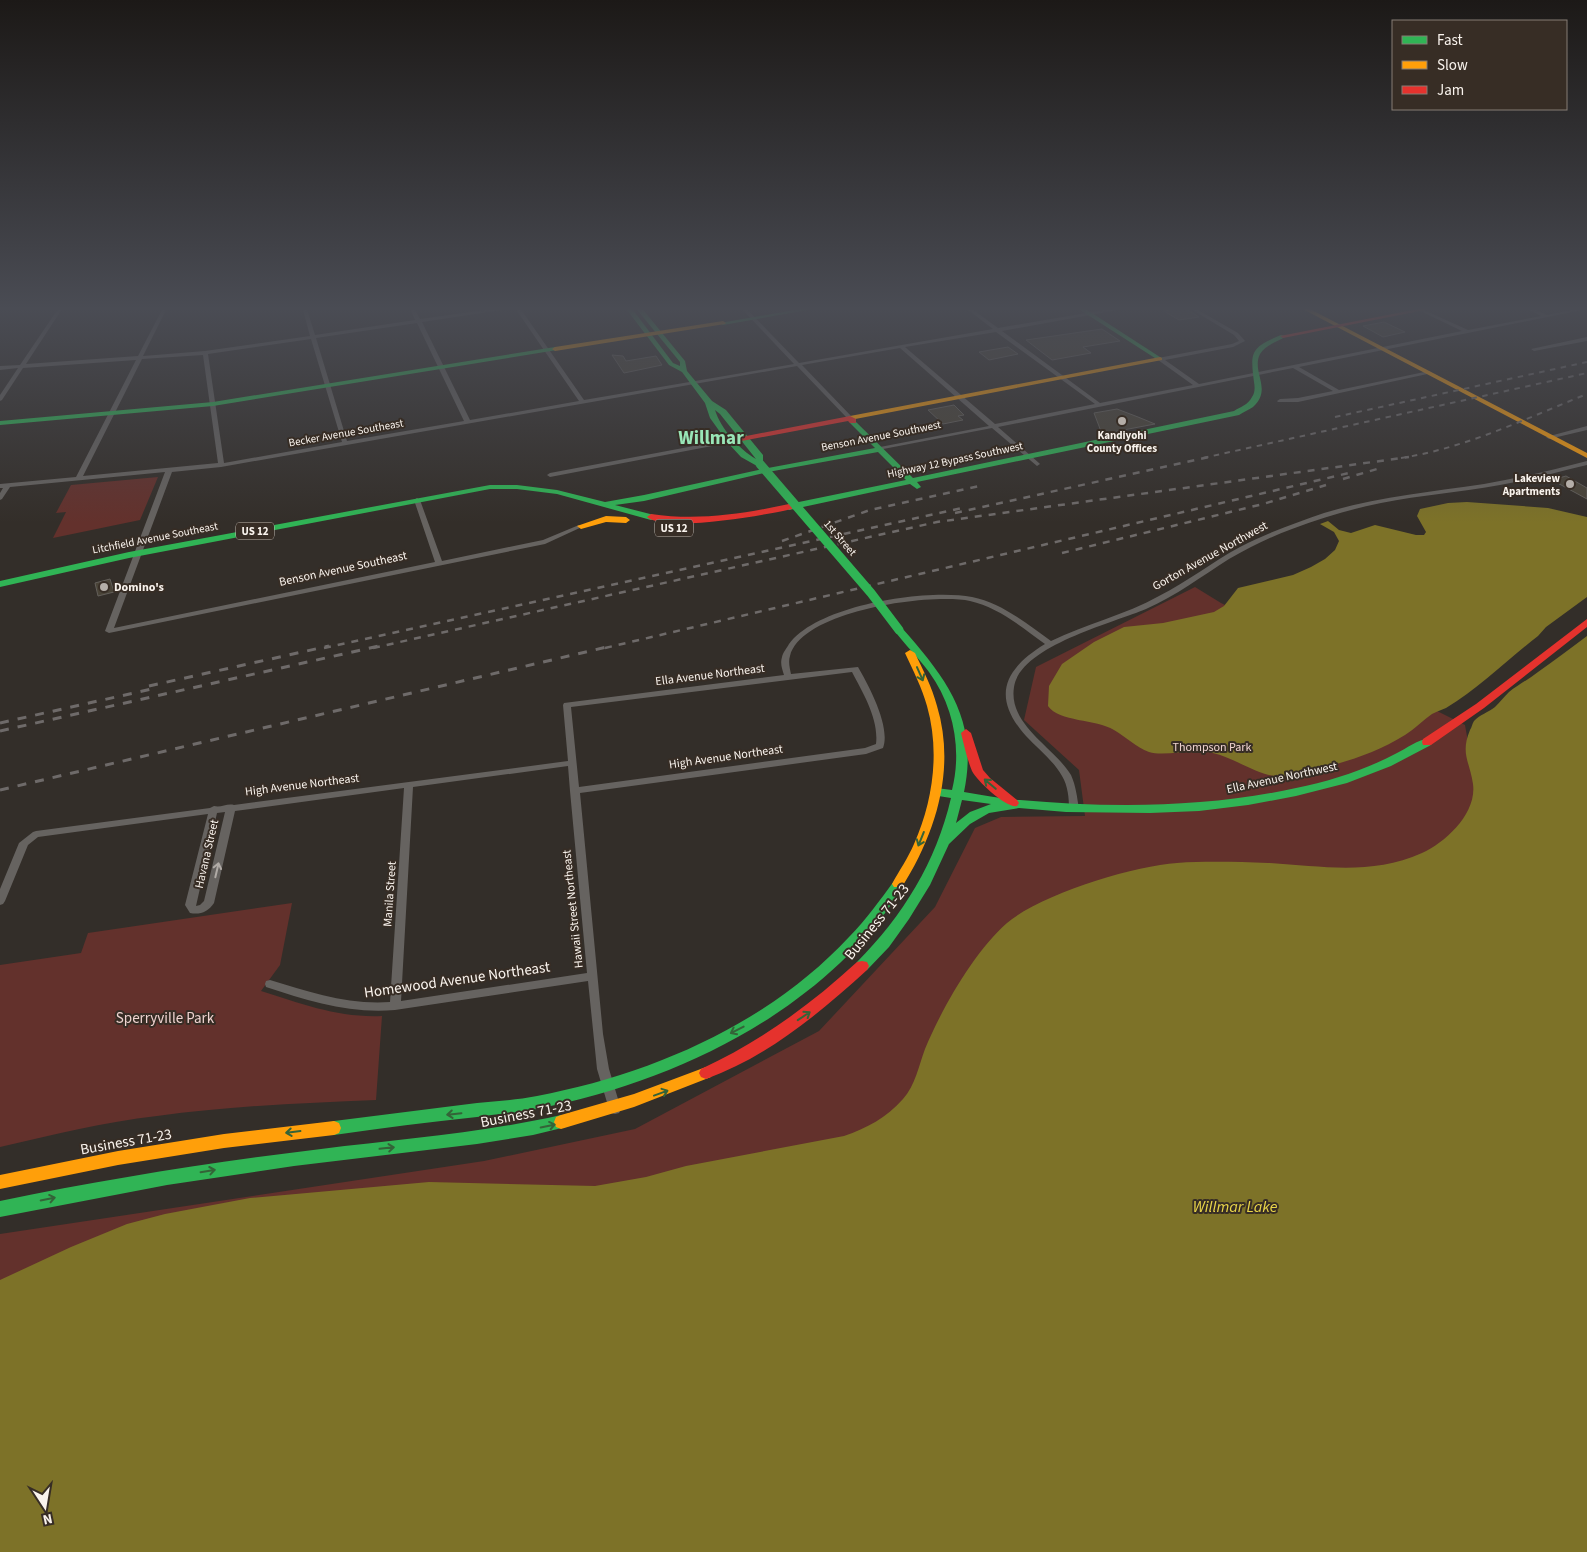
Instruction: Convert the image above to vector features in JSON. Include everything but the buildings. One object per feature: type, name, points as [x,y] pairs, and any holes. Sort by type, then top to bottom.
[{"type":"main road","points":[[0,423],[213,404],[376,378]]},
{"type":"main road","points":[[690,378],[709,403]]},
{"type":"main road","points":[[731,441],[1061,378]]},
{"type":"main road","name":"Highway 12 Bypass Southwest","points":[[804,509],[1032,461],[1113,440],[1219,418],[1242,411],[1250,406],[1257,398],[1259,389],[1257,378]]},
{"type":"main road","points":[[1439,378],[1587,456]]},
{"type":"main road","name":"1st Street","points":[[709,403],[724,412],[746,438],[760,457],[764,467],[871,593],[899,630]]},
{"type":"main road","name":"1st Street","points":[[709,403],[714,418],[731,441],[744,455],[764,467]]},
{"type":"main road","points":[[850,418],[915,485]]},
{"type":"main road","points":[[798,428],[824,426],[842,429],[858,433],[878,446]]},
{"type":"main road","name":"Benson Avenue Southwest","points":[[764,467],[878,446]]},
{"type":"main road","points":[[599,503],[618,503],[644,498],[764,467]]},
{"type":"main road","name":"Litchfield Avenue Southeast","points":[[0,584],[138,553],[463,491],[512,486],[546,490]]},
{"type":"main road","name":"US 12","points":[[546,490],[642,515],[675,520],[737,518],[804,509]]},
{"type":"main road","name":"US 12","points":[[546,490],[626,520],[663,527],[710,529],[742,526],[804,509]]},
{"type":"main road","points":[[642,515],[634,508],[637,502],[644,498]]},
{"type":"main road","points":[[581,526],[606,519],[626,520]]},
{"type":"main road","name":"Ella Avenue Northwest","points":[[936,792],[1013,803],[1070,808],[1141,810],[1212,806],[1289,793],[1368,771],[1412,751],[1448,728],[1587,622]]},
{"type":"main road","name":"Business 71-23","points":[[0,1209],[114,1186],[218,1169],[339,1153],[475,1139],[548,1126],[615,1109],[665,1092],[713,1070],[768,1041],[816,1008],[877,952],[928,882],[945,841],[959,796],[961,763],[959,731],[950,696],[899,630]]},
{"type":"main road","name":"Business 71-23","points":[[0,1182],[118,1158],[224,1140],[506,1108],[571,1095],[660,1067],[747,1025],[793,995],[834,962],[868,926],[896,888],[914,856],[928,823],[936,792],[939,766],[938,735],[932,704],[899,630]]},
{"type":"main road","points":[[950,696],[964,728],[978,771],[986,781],[1013,803]]},
{"type":"main road","points":[[945,841],[973,815],[984,810],[1006,806],[1070,808]]},
{"type":"street","points":[[0,399],[14,378]]},
{"type":"street","points":[[78,479],[130,378]]},
{"type":"street","points":[[209,378],[221,465]]},
{"type":"street","points":[[327,378],[345,443]]},
{"type":"street","points":[[446,378],[468,422]]},
{"type":"street","points":[[566,378],[582,401]]},
{"type":"street","points":[[693,382],[714,378]]},
{"type":"street","points":[[812,378],[850,418]]},
{"type":"street","points":[[938,378],[1032,461]]},
{"type":"street","points":[[1064,378],[1098,404]]},
{"type":"street","points":[[1187,378],[1197,385]]},
{"type":"street","name":"Benson Avenue Southwest","points":[[878,446],[992,426],[1232,378]]},
{"type":"street","points":[[1315,378],[1338,392]]},
{"type":"street","points":[[1280,401],[1298,400],[1403,378]]},
{"type":"street","name":"Becker Avenue Southeast","points":[[0,486],[221,465],[693,382]]},
{"type":"street","points":[[1549,436],[1587,428]]},
{"type":"street","points":[[550,475],[731,441]]},
{"type":"street","name":"Gorton Avenue Northwest","points":[[1070,808],[1073,796],[1065,773],[1024,727],[1012,708],[1010,684],[1014,673],[1022,662],[1050,644],[1146,606],[1255,542],[1325,515],[1380,501],[1501,482],[1587,463]]},
{"type":"street","points":[[138,553],[169,471]]},
{"type":"street","points":[[0,498],[8,485]]},
{"type":"street","points":[[417,500],[439,563]]},
{"type":"street","name":"Benson Avenue Southeast","points":[[138,553],[110,631],[545,542],[581,526]]},
{"type":"street","points":[[788,677],[785,662],[786,654],[792,644],[811,626],[833,616],[908,598],[946,596],[980,601],[999,610],[1050,644]]},
{"type":"street","name":"Ella Avenue Northeast","points":[[567,705],[855,669],[872,706],[882,739],[880,746]]},
{"type":"street","name":"Hawaii Street Northeast","points":[[567,705],[600,1052],[615,1109]]},
{"type":"street","name":"High Avenue Northeast","points":[[574,791],[860,752],[880,746]]},
{"type":"street","name":"High Avenue Northeast","points":[[0,901],[24,843],[36,834],[231,806],[572,763]]},
{"type":"street","name":"Manila Street","points":[[395,1006],[409,784]]},
{"type":"street","name":"Havana Street","points":[[214,809],[190,905],[193,910],[203,909],[209,902],[231,806]]},
{"type":"street","name":"Homewood Avenue Northeast","points":[[270,984],[347,1006],[362,1008],[395,1006],[592,976]]},
{"type":"green space","points":[[158,477],[140,520],[53,538],[66,512],[56,513],[71,485]]},
{"type":"green space","name":"Thompson Park","points":[[1195,587],[1221,603],[1465,725],[1481,816],[1434,857],[901,1123],[551,1209],[0,1295],[0,1234],[484,1161],[635,1129],[819,1031],[935,907],[975,828],[1001,817],[1085,816],[1079,770],[1024,720],[1036,667]]},
{"type":"green space","name":"Sperryville Park","points":[[292,903],[280,965],[261,991],[336,1012],[351,1015],[382,1016],[376,1100],[266,1105],[184,1113],[98,1125],[0,1147],[0,965],[81,953],[88,933]]},
{"type":"water","points":[[1467,502],[1548,508],[1587,517],[1587,597],[1546,627],[1538,636],[1470,692],[1446,708],[1432,714],[1409,733],[1385,746],[1354,759],[1299,774],[1276,776],[1261,773],[1213,753],[1196,751],[1163,754],[1149,752],[1106,726],[1060,715],[1048,706],[1049,686],[1062,664],[1094,642],[1124,627],[1163,623],[1214,612],[1224,606],[1238,588],[1293,575],[1325,559],[1335,550],[1339,541],[1334,532],[1320,524],[1328,521],[1339,530],[1351,533],[1375,525],[1416,535],[1424,535],[1426,532],[1417,516],[1420,509],[1448,503]]},
{"type":"water","name":"Willmar Lake","points":[[1587,636],[1587,1552],[0,1552],[0,1280],[71,1247],[127,1224],[165,1214],[250,1198],[429,1182],[595,1186],[852,1133],[883,1117],[903,1099],[914,1082],[925,1049],[940,1016],[971,965],[1007,923],[1022,912],[1042,902],[1088,883],[1158,865],[1188,862],[1222,862],[1346,868],[1365,867],[1403,860],[1422,853],[1441,842],[1465,816],[1473,795],[1472,776],[1466,745],[1474,721],[1495,707],[1509,692]]},
{"type":"railway","points":[[1335,417],[1512,378]]},
{"type":"railway","points":[[1203,458],[1562,378]]},
{"type":"railway","points":[[1401,458],[1473,440],[1587,394]]},
{"type":"railway","points":[[955,513],[1209,457]]},
{"type":"railway","points":[[373,648],[937,522],[1409,457]]},
{"type":"railway","points":[[1343,479],[1377,469]]},
{"type":"railway","points":[[605,648],[1349,473]]},
{"type":"railway","points":[[1062,553],[1263,504],[1326,485]]},
{"type":"railway","points":[[782,541],[870,510],[979,486]]},
{"type":"railway","points":[[324,648],[962,508]]},
{"type":"railway","points":[[149,686],[329,646]]},
{"type":"railway","points":[[0,731],[379,646]]},
{"type":"railway","points":[[0,790],[611,646]]},
{"type":"railway","points":[[0,723],[156,688]]},
{"type":"traffic: fast","points":[[0,423],[213,404],[372,378]]},
{"type":"traffic: fast","points":[[690,378],[709,403],[723,412],[745,438]]},
{"type":"traffic: fast","points":[[789,507],[1236,413],[1250,405],[1257,396],[1259,388],[1257,378]]},
{"type":"traffic: fast","points":[[709,403],[714,418],[731,441]]},
{"type":"traffic: fast","points":[[853,421],[917,487]]},
{"type":"traffic: fast","points":[[731,441],[744,455],[760,464],[760,457],[745,438]]},
{"type":"traffic: fast","points":[[644,498],[768,470],[880,449]]},
{"type":"traffic: fast","points":[[760,464],[871,593],[899,630]]},
{"type":"traffic: fast","points":[[0,584],[129,555],[490,487],[517,487],[557,492],[651,517]]},
{"type":"traffic: fast","points":[[609,503],[644,498]]},
{"type":"traffic: fast","points":[[862,966],[884,943],[905,916],[924,885],[940,852],[952,818],[960,783],[962,750],[953,705],[941,682],[899,630]]},
{"type":"traffic: fast","points":[[1058,807],[1150,809],[1199,807],[1248,801],[1296,792],[1343,780],[1387,763],[1427,742]]},
{"type":"traffic: fast","points":[[936,792],[1013,803]]},
{"type":"traffic: fast","points":[[945,841],[974,815],[996,806],[1019,804],[1066,808]]},
{"type":"traffic: fast","points":[[334,1128],[536,1103],[619,1082],[703,1049],[743,1028],[815,978],[860,934],[898,884]]},
{"type":"traffic: fast","points":[[0,1209],[167,1177],[294,1159],[477,1137],[561,1122]]},
{"type":"traffic: slow","points":[[850,418],[1058,378]]},
{"type":"traffic: slow","points":[[1439,378],[1587,456]]},
{"type":"traffic: slow","points":[[581,526],[606,519],[626,520]]},
{"type":"traffic: slow","points":[[898,884],[920,845],[928,824],[938,779],[938,735],[934,713],[924,683],[910,653]]},
{"type":"traffic: slow","points":[[561,1122],[634,1100],[706,1073]]},
{"type":"traffic: slow","points":[[0,1182],[118,1158],[224,1141],[334,1128]]},
{"type":"traffic: jam","points":[[731,441],[850,418],[853,421]]},
{"type":"traffic: jam","points":[[651,517],[686,520],[720,519],[789,507]]},
{"type":"traffic: jam","points":[[1427,742],[1480,706],[1587,622]]},
{"type":"traffic: jam","points":[[966,733],[978,771],[986,781],[1013,803]]},
{"type":"traffic: jam","points":[[706,1073],[749,1052],[789,1027],[862,966]]},
{"type":"place","name":"Kandiyohi County Offices","points":[[1122,421]]},
{"type":"place","name":"Lakeview Apartments","points":[[1570,484]]},
{"type":"place","name":"Domino's","points":[[104,587]]},
{"type":"district","name":"Willmar","points":[[711,438]]}]
